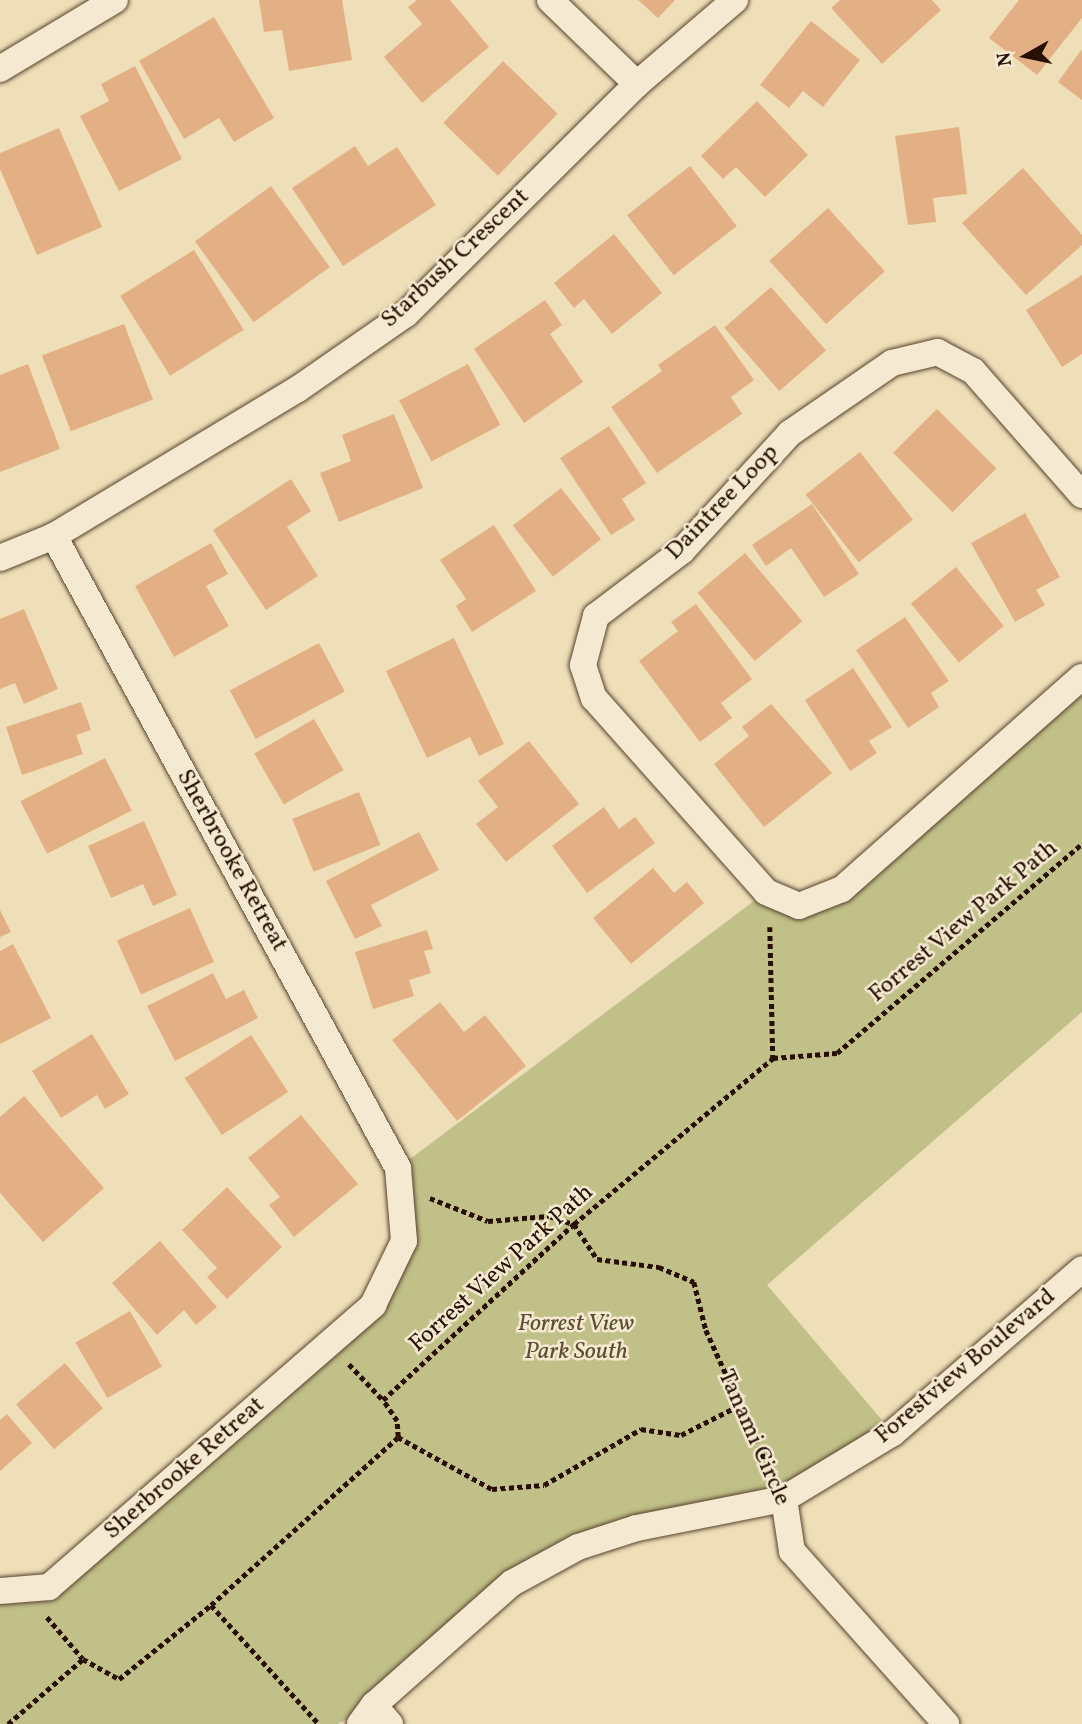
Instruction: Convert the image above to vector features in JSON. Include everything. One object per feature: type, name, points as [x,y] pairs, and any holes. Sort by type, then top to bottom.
[{"type":"street","points":[[0,69],[115,0]]},
{"type":"street","points":[[550,0],[637,84]]},
{"type":"street","name":"Starbush Crescent","points":[[0,558],[54,536],[298,389],[406,314],[637,84],[735,0]]},
{"type":"street","name":"Daintree Loop","points":[[1082,495],[973,371],[938,352],[892,363],[790,433],[682,551],[596,616],[583,665],[594,698],[766,892],[799,906],[842,889],[1082,677]]},
{"type":"street","name":"Sherbrooke Retreat","points":[[0,1591],[49,1587],[373,1305],[404,1241],[399,1189],[391,1155],[54,536]]},
{"type":"street","name":"Forestview Boulevard","points":[[338,1724],[374,1718],[512,1583],[578,1548],[679,1517],[784,1499],[893,1433],[1082,1269]]},
{"type":"street","name":"Tanami Circle","points":[[784,1499],[792,1551],[946,1724]]},
{"type":"path","name":"Forrest View Park Path","points":[[383,1400],[574,1224],[773,1058],[837,1053],[1082,844]]},
{"type":"path","points":[[766,892],[774,955],[773,1058]]},
{"type":"path","points":[[399,1189],[488,1220],[548,1216],[574,1224]]},
{"type":"path","name":"Tanami Circle","points":[[574,1224],[597,1259],[659,1267],[694,1282],[706,1331],[738,1406],[784,1499]]},
{"type":"path","points":[[330,1342],[383,1400],[397,1421],[398,1437]]},
{"type":"path","points":[[398,1437],[492,1489],[544,1485],[641,1429],[681,1434],[738,1406]]},
{"type":"path","points":[[37,1589],[47,1617],[74,1643],[83,1659],[119,1679],[211,1605],[398,1437]]},
{"type":"path","points":[[211,1605],[319,1724]]},
{"type":"path","points":[[8,1724],[83,1659]]},
{"type":"green space","name":"Forrest View Park South","points":[[1082,677],[1082,1012],[767,1285],[893,1433],[784,1499],[578,1547],[374,1705],[338,1724],[0,1724],[0,1591],[49,1587],[373,1305],[404,1241],[398,1168],[766,892],[799,906],[842,889]]},
{"type":"building","points":[[259,0],[342,0],[352,60],[289,71],[282,30],[264,32]]},
{"type":"building","points":[[417,0],[450,0],[489,47],[422,103],[384,57],[422,24],[408,7]]},
{"type":"building","points":[[638,0],[675,0],[658,18]]},
{"type":"building","points":[[840,0],[932,0],[941,10],[882,64],[831,8]]},
{"type":"building","points":[[1019,0],[1082,0],[1082,18],[1037,75],[989,38]]},
{"type":"building","points":[[214,17],[274,118],[234,142],[219,118],[184,139],[139,61]]},
{"type":"building","points":[[811,21],[860,60],[823,107],[803,91],[789,108],[760,85]]},
{"type":"building","points":[[1082,49],[1082,100],[1058,82]]},
{"type":"building","points":[[503,61],[558,114],[498,176],[443,123]]},
{"type":"building","points":[[135,66],[182,159],[119,191],[80,116],[109,101],[101,84]]},
{"type":"building","points":[[757,101],[808,155],[765,197],[736,167],[723,179],[701,156]]},
{"type":"building","points":[[959,127],[967,194],[933,198],[936,222],[908,225],[895,136]]},
{"type":"building","points":[[59,128],[102,227],[37,255],[0,169],[0,153]]},
{"type":"building","points":[[355,146],[368,166],[397,147],[436,205],[343,266],[292,188]]},
{"type":"building","points":[[690,166],[737,226],[674,275],[627,215]]},
{"type":"building","points":[[1023,168],[1082,235],[1082,245],[1026,295],[962,223]]},
{"type":"building","points":[[271,186],[330,267],[254,322],[195,241]]},
{"type":"building","points":[[828,208],[885,271],[826,324],[769,261]]},
{"type":"building","points":[[614,234],[662,293],[612,334],[584,299],[574,308],[554,283]]},
{"type":"building","points":[[194,250],[244,330],[170,376],[120,296]]},
{"type":"building","points":[[1082,275],[1082,354],[1062,367],[1026,310]]},
{"type":"building","points":[[771,287],[826,350],[779,391],[724,328]]},
{"type":"building","points":[[545,300],[562,325],[550,334],[583,382],[524,423],[474,349]]},
{"type":"building","points":[[124,324],[153,400],[71,431],[42,356]]},
{"type":"building","points":[[715,325],[754,380],[731,397],[742,414],[657,473],[611,407],[662,371],[658,365]]},
{"type":"building","points":[[28,364],[60,449],[0,472],[0,375]]},
{"type":"building","points":[[468,364],[500,425],[432,462],[399,401]]},
{"type":"building","points":[[937,409],[996,468],[953,512],[893,453]]},
{"type":"building","points":[[394,414],[423,488],[339,522],[320,473],[351,461],[342,435]]},
{"type":"building","points":[[609,426],[646,483],[622,499],[635,520],[611,535],[560,458]]},
{"type":"building","points":[[860,452],[913,520],[859,562],[806,494]]},
{"type":"building","points":[[291,479],[311,511],[287,527],[318,576],[266,610],[213,530]]},
{"type":"building","points":[[561,488],[601,539],[553,577],[513,526]]},
{"type":"building","points":[[812,504],[859,574],[824,597],[791,548],[766,566],[752,545]]},
{"type":"building","points":[[1025,513],[1060,577],[1036,590],[1045,605],[1015,622],[971,543]]},
{"type":"building","points":[[494,525],[536,591],[472,632],[456,606],[466,599],[440,560]]},
{"type":"building","points":[[211,543],[228,574],[206,586],[229,626],[174,657],[135,586]]},
{"type":"building","points":[[745,553],[802,621],[755,661],[698,593]]},
{"type":"building","points":[[956,567],[1004,626],[959,663],[911,604]]},
{"type":"building","points":[[696,604],[752,679],[721,703],[732,718],[700,742],[639,661],[678,631],[671,622]]},
{"type":"building","points":[[24,609],[58,689],[24,704],[15,683],[0,689],[0,619]]},
{"type":"building","points":[[905,617],[949,681],[931,693],[939,707],[908,728],[856,650]]},
{"type":"building","points":[[454,638],[504,744],[479,756],[470,737],[427,758],[386,671]]},
{"type":"building","points":[[319,643],[345,692],[256,739],[230,690]]},
{"type":"building","points":[[853,668],[892,727],[869,741],[877,753],[850,771],[805,700]]},
{"type":"building","points":[[81,702],[91,730],[76,735],[83,754],[22,775],[6,727]]},
{"type":"building","points":[[771,704],[832,773],[764,827],[714,764],[749,736],[742,727]]},
{"type":"building","points":[[314,719],[344,770],[284,805],[254,754]]},
{"type":"building","points":[[529,741],[579,804],[506,862],[476,824],[498,807],[478,781]]},
{"type":"building","points":[[105,758],[132,811],[47,854],[20,801]]},
{"type":"building","points":[[359,792],[380,845],[314,872],[292,819]]},
{"type":"building","points":[[604,807],[619,829],[635,817],[655,843],[587,893],[552,846]]},
{"type":"building","points":[[144,821],[177,895],[153,906],[143,884],[111,898],[88,846]]},
{"type":"building","points":[[419,832],[439,870],[371,905],[382,926],[355,939],[326,881]]},
{"type":"building","points":[[653,868],[674,893],[687,882],[704,903],[631,964],[593,918]]},
{"type":"building","points":[[190,908],[214,962],[141,994],[117,941]]},
{"type":"building","points":[[0,910],[11,932],[0,937]]},
{"type":"building","points":[[427,930],[433,949],[424,951],[431,973],[409,980],[414,996],[373,1009],[355,952]]},
{"type":"building","points":[[13,944],[51,1018],[0,1044],[0,951]]},
{"type":"building","points":[[213,973],[226,999],[244,990],[258,1018],[175,1061],[147,1006]]},
{"type":"building","points":[[440,1002],[464,1032],[485,1015],[526,1066],[457,1121],[392,1040]]},
{"type":"building","points":[[92,1034],[129,1094],[105,1109],[97,1095],[61,1118],[32,1071]]},
{"type":"building","points":[[251,1035],[288,1092],[222,1135],[185,1078]]},
{"type":"building","points":[[24,1096],[104,1188],[43,1242],[0,1193],[0,1117]]},
{"type":"building","points":[[301,1115],[358,1184],[294,1237],[269,1205],[280,1197],[248,1158]]},
{"type":"building","points":[[227,1187],[282,1247],[227,1299],[207,1277],[217,1268],[182,1230]]},
{"type":"building","points":[[160,1241],[217,1307],[196,1325],[184,1310],[157,1335],[112,1283]]},
{"type":"building","points":[[130,1311],[162,1366],[107,1398],[75,1342]]},
{"type":"building","points":[[65,1363],[103,1408],[54,1449],[16,1404]]},
{"type":"building","points":[[7,1414],[32,1443],[0,1471],[0,1420]]}]
